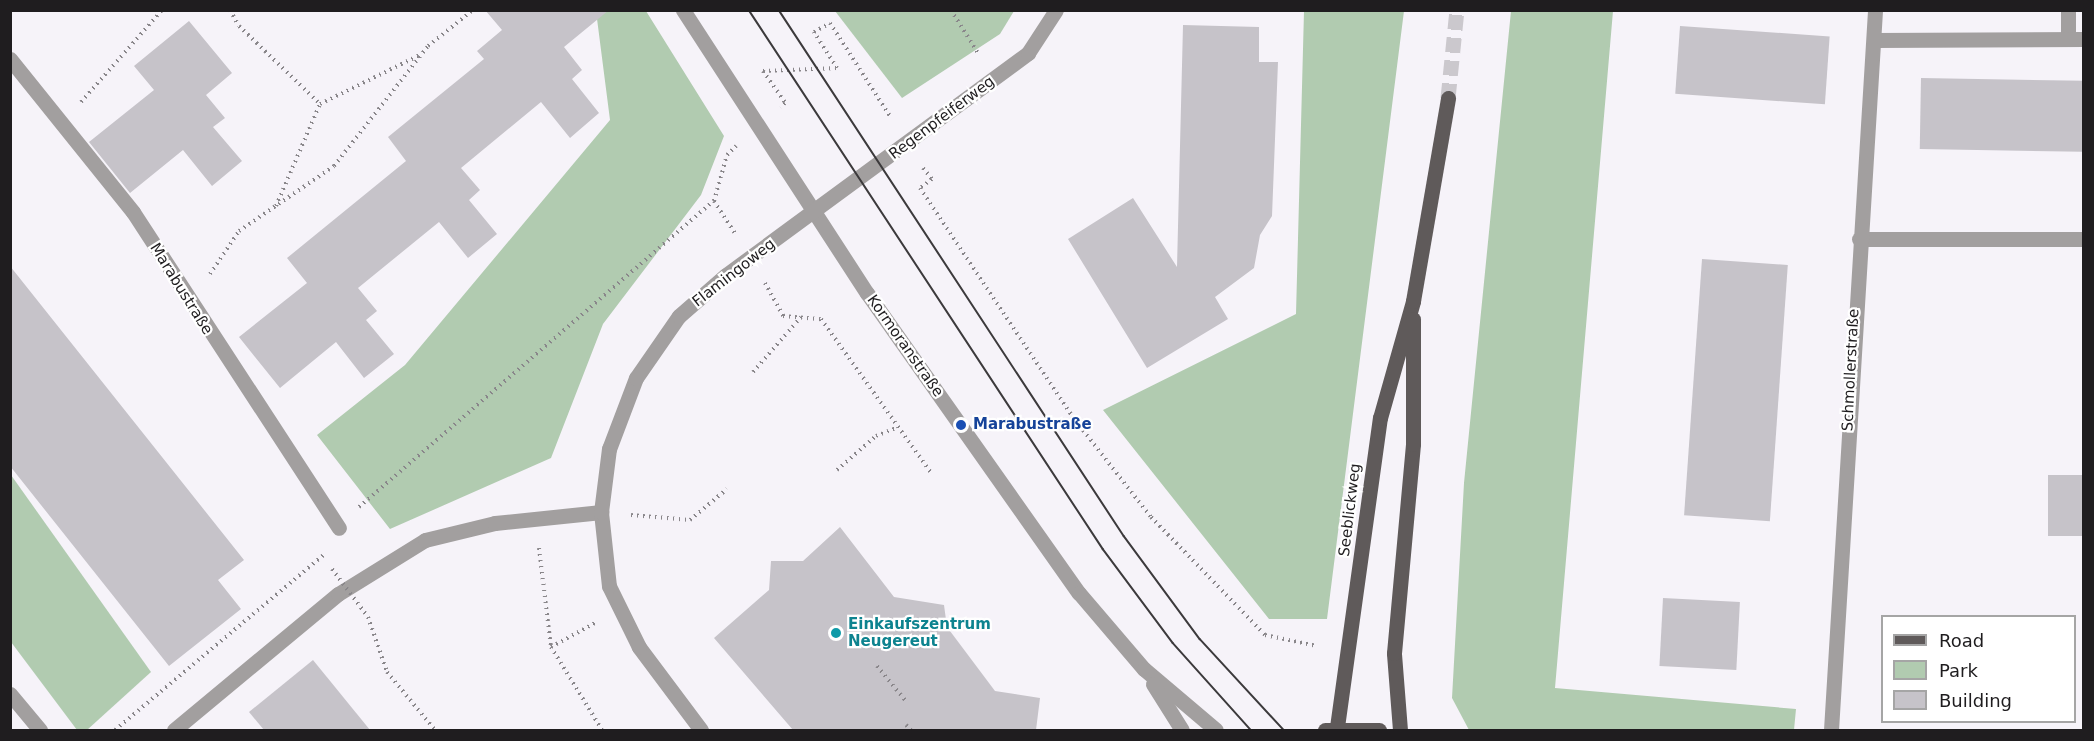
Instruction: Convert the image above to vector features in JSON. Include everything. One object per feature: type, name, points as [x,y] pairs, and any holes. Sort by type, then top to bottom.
[{"type":"main road","name":"Seeblickweg","points":[[1331,729],[1350,649],[1380,418],[1413,301],[1448,98]]},
{"type":"main road","name":"Seeblickweg","points":[[1400,730],[1394,653],[1413,444],[1413,301]]},
{"type":"main road","points":[[1331,729],[1378,730]]},
{"type":"street","name":"Kormoranstraße","points":[[683,10],[814,214],[1079,593],[1144,669],[1182,730]]},
{"type":"street","name":"Regenpfeiferweg","points":[[814,214],[1028,53],[1056,10]]},
{"type":"street","name":"Schmollerstraße","points":[[1831,730],[1859,239],[1875,10]]},
{"type":"street","points":[[1874,40],[2076,39],[2068,10]]},
{"type":"street","name":"Marabustraße","points":[[10,59],[134,212],[191,307],[339,528]]},
{"type":"street","name":"Flamingoweg","points":[[701,730],[639,647],[609,586],[601,512],[620,412],[657,343],[726,275],[814,214]]},
{"type":"street","points":[[1859,239],[2084,239]]},
{"type":"street","points":[[174,730],[338,594],[425,540],[536,517],[601,512]]},
{"type":"street","name":"Kormoranstraße","points":[[1144,669],[1216,730]]},
{"type":"street","points":[[10,694],[40,730]]},
{"type":"path","points":[[60,120],[162,10]]},
{"type":"path","points":[[230,10],[239,26],[320,104]]},
{"type":"path","points":[[191,307],[239,231],[334,166],[421,55],[473,10]]},
{"type":"path","points":[[951,10],[981,57],[972,63]]},
{"type":"path","points":[[764,71],[837,68],[814,32],[830,23],[892,118],[900,112]]},
{"type":"path","points":[[276,207],[320,104],[421,55]]},
{"type":"path","points":[[115,730],[324,558],[339,528],[376,489],[714,201],[727,155],[756,126]]},
{"type":"path","points":[[907,144],[932,179],[920,188],[1072,416],[1151,518],[1265,635],[1350,649]]},
{"type":"path","points":[[753,372],[801,317]]},
{"type":"path","points":[[821,319],[932,474]]},
{"type":"path","points":[[837,470],[876,436],[898,427]]},
{"type":"path","points":[[601,512],[690,520],[727,489]]},
{"type":"path","points":[[536,517],[551,647],[602,730]]},
{"type":"path","points":[[332,569],[368,617],[387,672],[435,730]]},
{"type":"path","points":[[551,647],[619,609]]},
{"type":"path","points":[[877,666],[905,699]]},
{"type":"path","points":[[906,725],[911,730]]},
{"type":"green space","points":[[596,11],[646,11],[724,136],[701,195],[603,324],[551,458],[390,529],[317,435],[405,365],[610,120]]},
{"type":"green space","points":[[835,11],[1014,11],[1000,34],[902,98]]},
{"type":"green space","points":[[1304,11],[1404,11],[1327,619],[1269,619],[1103,410],[1296,314]]},
{"type":"green space","points":[[1511,11],[1613,11],[1555,688],[1796,709],[1794,730],[1469,730],[1452,698],[1464,483]]},
{"type":"green space","points":[[11,475],[151,672],[87,730],[77,730],[11,642]]},
{"type":"building","points":[[485,10],[609,10],[564,47],[582,70],[572,79],[599,113],[570,138],[541,102],[461,168],[480,190],[469,200],[497,234],[468,258],[439,222],[358,288],[377,311],[366,320],[394,354],[364,378],[336,342],[280,388],[239,337],[307,283],[287,258],[406,161],[388,137],[484,59],[477,51],[502,30]]},
{"type":"building","points":[[189,21],[232,73],[206,95],[225,118],[213,127],[242,161],[212,186],[183,150],[130,193],[89,142],[154,90],[134,66]]},
{"type":"building","points":[[1183,25],[1259,27],[1259,62],[1278,62],[1272,216],[1260,235],[1254,268],[1215,297],[1228,319],[1147,368],[1068,239],[1133,198],[1177,267]]},
{"type":"building","points":[[1680,26],[1830,36],[1825,104],[1675,94]]},
{"type":"building","points":[[1921,78],[2084,81],[2083,152],[1920,149]]},
{"type":"building","points":[[1702,259],[1788,265],[1770,521],[1684,515]]},
{"type":"building","points":[[10,266],[244,560],[218,580],[241,609],[169,666],[10,466]]},
{"type":"building","points":[[2048,475],[2084,475],[2084,536],[2048,536]]},
{"type":"building","name":"Einkaufszentrum Neugereut","points":[[840,527],[894,597],[944,605],[947,627],[995,691],[1040,698],[1036,730],[793,730],[714,638],[769,590],[771,561],[803,561]]},
{"type":"building","points":[[1663,598],[1740,602],[1736,670],[1659,666]]},
{"type":"building","points":[[313,660],[370,730],[264,730],[249,712]]},
{"type":"tunnel","points":[[1448,98],[1457,10]]},
{"type":"tram line","points":[[749,10],[1103,549],[1173,643],[1251,730]]},
{"type":"tram line","points":[[779,10],[1124,536],[1200,639],[1284,730]]},
{"type":"place","name":"Marabustraße","points":[[961,425]]},
{"type":"place","name":"Einkaufszentrum Neugereut","points":[[836,633]]}]
